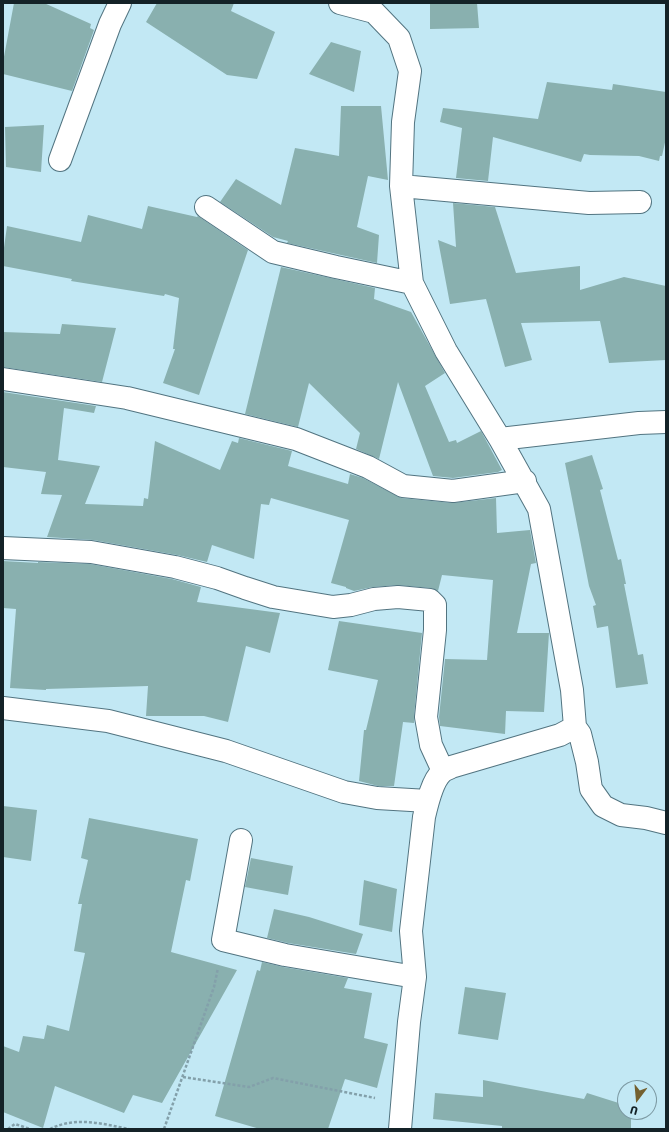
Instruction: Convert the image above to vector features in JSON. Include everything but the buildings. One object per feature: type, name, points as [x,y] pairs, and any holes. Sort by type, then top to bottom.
[{"type":"street","points":[[60,160],[110,24],[120,3]]},
{"type":"street","points":[[340,3],[374,12],[399,38],[410,71],[403,122],[401,186],[412,283],[446,351],[525,481],[539,508],[572,690],[575,727],[580,734],[587,762],[591,789],[603,806],[621,815],[646,818],[666,823]]},
{"type":"street","points":[[401,186],[589,203],[640,202]]},
{"type":"street","points":[[206,207],[273,252],[412,283]]},
{"type":"street","points":[[3,379],[127,398],[296,439],[368,467],[403,486],[453,491],[525,481]]},
{"type":"street","points":[[500,439],[639,423],[666,422]]},
{"type":"street","points":[[3,548],[91,552],[176,568],[217,578],[273,597],[333,607],[351,605],[374,599],[398,597],[430,600],[435,605],[435,630],[426,717],[431,745],[443,771]]},
{"type":"street","points":[[3,708],[108,721],[226,751],[344,792],[376,798],[428,802]]},
{"type":"street","points":[[402,1129],[402,1104],[414,976],[411,931],[424,817],[436,781],[443,771],[451,767],[560,735],[575,727]]},
{"type":"street","points":[[241,840],[223,940],[285,955],[414,976]]},
{"type":"path","points":[[164,1129],[214,987],[223,940]]},
{"type":"path","points":[[183,1077],[249,1087],[273,1078],[402,1104]]},
{"type":"path","points":[[50,1129],[58,1125],[88,1121],[129,1129]]},
{"type":"path","points":[[8,1129],[15,1124],[30,1129]]}]
